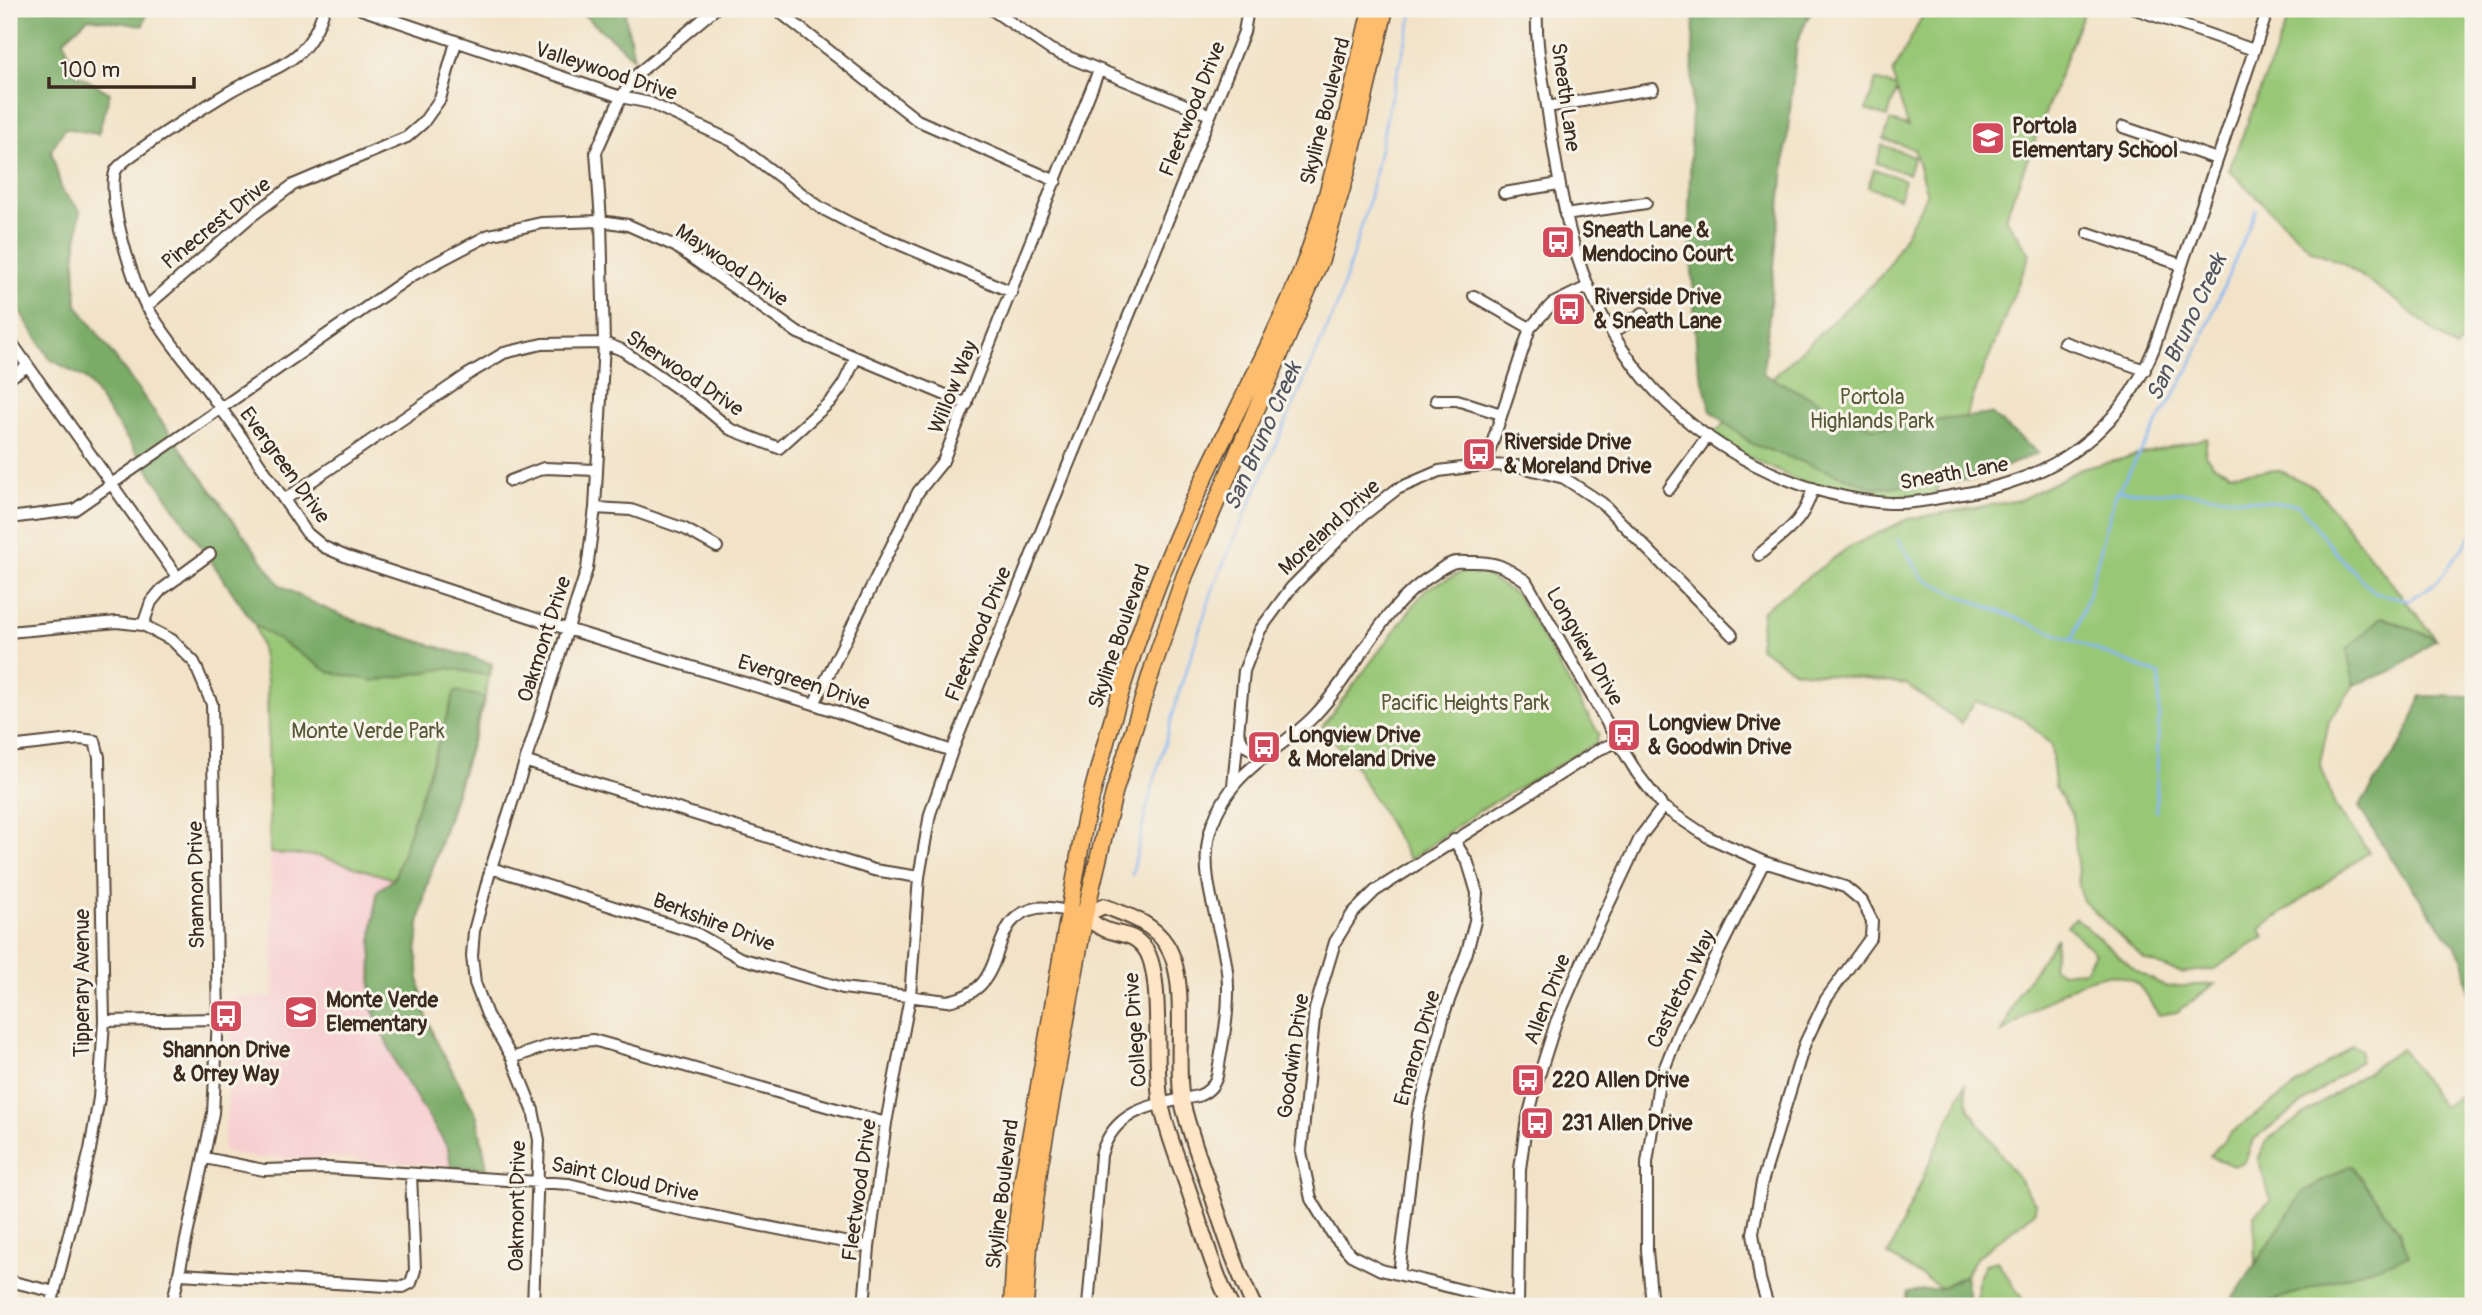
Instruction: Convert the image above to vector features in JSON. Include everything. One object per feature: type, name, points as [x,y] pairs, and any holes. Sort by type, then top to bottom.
[{"type":"main road","name":"Skyline Boulevard","points":[[1025,1306],[1034,1204],[1077,913],[1087,811],[1135,652],[1167,561],[1305,262],[1325,199],[1371,9]]},
{"type":"main road","name":"Skyline Boulevard","points":[[1012,1306],[1021,1190],[1077,913],[1169,621],[1214,505],[1321,259],[1347,171],[1385,9]]},
{"type":"street","name":"Evergreen Drive","points":[[324,9],[319,27],[305,49],[282,66],[231,90],[117,167],[111,182],[128,266],[146,307],[222,409],[307,533],[324,547],[567,629],[814,704],[952,751]]},
{"type":"street","name":"Valleywood Drive","points":[[360,9],[621,97],[650,103],[732,141],[821,208],[852,224],[1012,292]]},
{"type":"street","name":"Oakmont Drive","points":[[533,1306],[540,1140],[512,1058],[487,1015],[475,984],[472,956],[474,931],[491,868],[587,569],[595,508],[604,343],[601,221],[596,152],[621,97],[636,75],[715,9]]},
{"type":"street","points":[[776,9],[917,120],[1056,181]]},
{"type":"street","points":[[991,9],[1051,50],[1210,115]]},
{"type":"street","name":"Fleetwood Drive","points":[[864,1306],[886,1123],[910,997],[919,877],[930,814],[952,751],[1244,32],[1248,9]]},
{"type":"street","name":"Sneath Lane","points":[[1537,9],[1538,42],[1559,184],[1578,263],[1587,287],[1612,333],[1646,381],[1688,421],[1757,465],[1813,488],[1866,500],[1914,502],[1984,491],[2029,477],[2088,442],[2121,408],[2145,370],[2268,9]]},
{"type":"street","points":[[2135,9],[2254,50]]},
{"type":"street","name":"Pinecrest Drive","points":[[146,307],[249,218],[293,185],[407,137],[423,123],[440,99],[456,42]]},
{"type":"street","name":"Willow Way","points":[[814,704],[918,492],[943,461],[1098,70]]},
{"type":"street","points":[[1547,107],[1653,89]]},
{"type":"street","points":[[2123,127],[2217,159]]},
{"type":"street","points":[[1504,193],[1559,184]]},
{"type":"street","points":[[1565,215],[1646,203]]},
{"type":"street","name":"Maywood Drive","points":[[9,519],[74,510],[413,275],[489,236],[541,223],[601,221],[628,225],[675,246],[798,333],[967,404]]},
{"type":"street","points":[[2088,233],[2182,265]]},
{"type":"street","points":[[1485,465],[1530,328],[1552,304],[1587,287]]},
{"type":"street","points":[[1474,296],[1530,328]]},
{"type":"street","points":[[1612,333],[1643,313]]},
{"type":"street","points":[[9,340],[178,578]]},
{"type":"street","points":[[2064,342],[2145,370]]},
{"type":"street","name":"Sherwood Drive","points":[[284,500],[467,375],[504,353],[542,344],[604,343],[622,350],[700,404],[730,429],[779,448],[832,400],[843,385],[856,358]]},
{"type":"street","points":[[9,378],[28,366]]},
{"type":"street","points":[[1436,400],[1457,400],[1501,414]]},
{"type":"street","points":[[1670,489],[1708,436]]},
{"type":"street","name":"Moreland Drive","points":[[1233,786],[1244,671],[1260,630],[1291,588],[1361,517],[1397,489],[1439,471],[1485,465],[1518,466],[1542,470],[1585,489],[1732,635]]},
{"type":"street","points":[[510,481],[544,468],[596,470]]},
{"type":"street","points":[[1759,555],[1800,519],[1808,507],[1813,488]]},
{"type":"street","points":[[595,508],[631,510],[685,529],[717,547]]},
{"type":"street","points":[[143,625],[151,602],[161,590],[210,554]]},
{"type":"street","name":"Longview Drive","points":[[1171,1102],[1207,1092],[1214,1085],[1224,1037],[1227,972],[1208,883],[1206,858],[1214,818],[1233,786],[1293,737],[1317,713],[1396,604],[1418,584],[1452,562],[1488,561],[1505,566],[1526,581],[1618,742],[1663,807],[1708,837],[1764,862],[1845,887],[1862,901],[1872,921],[1871,937],[1826,999],[1805,1043],[1762,1182],[1754,1233],[1760,1279],[1768,1306]]},
{"type":"street","name":"Shannon Drive","points":[[9,632],[117,622],[143,625],[172,640],[194,662],[212,704],[218,1019],[213,1113],[172,1306]]},
{"type":"street","points":[[1238,732],[1244,745],[1265,758]]},
{"type":"street","name":"Tipperary Avenue","points":[[9,747],[80,739],[95,741],[99,757],[104,1021],[99,1098],[90,1150],[51,1306]]},
{"type":"street","name":"Goodwin Drive","points":[[1518,1305],[1381,1270],[1351,1255],[1333,1234],[1311,1199],[1301,1152],[1315,1009],[1335,942],[1353,913],[1375,891],[1454,839],[1601,749],[1618,742]]},
{"type":"street","points":[[527,762],[874,870],[919,877]]},
{"type":"street","name":"Allen Drive","points":[[1518,1305],[1520,1168],[1538,1079],[1556,1022],[1594,934],[1641,836],[1663,807]]},
{"type":"street","name":"Emaron Drive","points":[[1399,1274],[1418,1114],[1445,1011],[1467,952],[1475,921],[1477,893],[1468,863],[1454,839]]},
{"type":"street","name":"Castleton Way","points":[[1652,1306],[1647,1250],[1647,1163],[1658,1082],[1680,1029],[1764,862]]},
{"type":"street","name":"Berkshire Drive","points":[[491,868],[696,933],[740,958],[843,988],[947,1001],[964,998],[984,984],[1007,929],[1027,911],[1040,908],[1077,913]]},
{"type":"street","name":"College Drive","points":[[1077,913],[1104,906],[1139,920],[1166,942],[1176,969],[1178,1061],[1171,1102],[1214,1268],[1231,1306]]},
{"type":"street","name":"College Drive","points":[[1077,913],[1101,928],[1128,934],[1139,942],[1152,962],[1157,1066],[1254,1306]]},
{"type":"street","points":[[104,1021],[218,1019]]},
{"type":"street","points":[[512,1058],[550,1045],[593,1040],[886,1123]]},
{"type":"street","points":[[1088,1306],[1101,1155],[1106,1139],[1125,1117],[1138,1110],[1171,1102]]},
{"type":"street","name":"Saint Cloud Drive","points":[[205,1158],[264,1170],[310,1168],[577,1185],[662,1206],[869,1247]]},
{"type":"street","points":[[180,1274],[403,1287],[411,1283],[415,1270],[411,1174]]},
{"type":"street","points":[[9,1281],[55,1292]]},
{"type":"shaded area","name":"Monte Verde Elementary","points":[[270,853],[320,856],[394,879],[372,936],[371,1006],[399,1070],[448,1148],[451,1167],[337,1158],[257,1158],[226,1152],[223,1149],[230,1072],[229,997],[274,997]]},
{"type":"green space","points":[[9,9],[148,9],[143,26],[88,18],[64,40],[75,73],[110,93],[98,134],[65,128],[51,150],[62,191],[80,210],[75,263],[77,305],[280,585],[357,621],[492,664],[490,676],[448,668],[374,681],[329,672],[255,625],[86,379],[50,359],[20,311],[14,288],[9,286]]},
{"type":"green space","points":[[563,9],[630,9],[625,14],[634,58],[585,16]]},
{"type":"green space","points":[[1694,9],[1812,9],[1797,42],[1763,374],[1872,428],[1991,414],[2038,453],[1977,479],[1875,488],[1752,444],[1711,411],[1697,359],[1689,217]]},
{"type":"green space","name":"Portola Highlands Park","points":[[1926,9],[2085,9],[2005,218],[2030,254],[1931,503],[1813,488],[1709,438],[1885,272],[1927,195],[1914,149],[1884,139],[1890,121],[1908,126],[1897,90],[1887,117],[1866,110],[1876,80],[1896,87],[1893,73]]},
{"type":"green space","points":[[2292,9],[2473,9],[2473,327],[2456,349],[2397,301],[2342,263],[2311,250],[2229,170]]},
{"type":"green space","points":[[1882,145],[1914,156],[1908,174],[1877,163]]},
{"type":"green space","points":[[1874,169],[1905,180],[1899,198],[1868,187]]},
{"type":"green space","points":[[2207,438],[2205,455],[2214,465],[2230,473],[2279,470],[2316,488],[2436,639],[2382,617],[2347,649],[2354,685],[2329,721],[2320,763],[2335,806],[2369,852],[2260,929],[2264,937],[2214,969],[2181,973],[2145,960],[2083,901],[2079,886],[2073,816],[2055,787],[2051,745],[2024,719],[1975,701],[1961,723],[1906,684],[1795,671],[1759,647],[1763,610],[1849,547],[1908,519],[2020,500],[2081,469]]},
{"type":"green space","name":"Pacific Heights Park","points":[[1473,567],[1518,596],[1599,734],[1596,743],[1477,812],[1410,860],[1354,764],[1322,727],[1426,589]]},
{"type":"green space","name":"Monte Verde Park","points":[[280,585],[357,621],[492,664],[482,710],[426,889],[319,856],[270,853],[267,681],[255,625]]},
{"type":"green space","points":[[2382,617],[2436,639],[2397,669],[2354,685],[2347,649]]},
{"type":"green space","points":[[455,691],[485,697],[426,889],[419,924],[419,982],[434,1037],[477,1116],[487,1168],[451,1167],[448,1148],[399,1070],[371,1006],[372,936],[377,891],[394,879]]},
{"type":"green space","points":[[2421,696],[2473,697],[2473,759],[2463,796],[2466,827],[2473,834],[2473,1013],[2463,958],[2391,858],[2359,807],[2404,739]]},
{"type":"green space","points":[[2076,918],[2136,971],[2167,987],[2215,984],[2177,1012],[2159,1015],[2137,984],[2122,977],[2104,976],[2067,989],[2002,1033],[2017,995],[2057,938],[2053,967],[2062,973],[2085,970],[2095,953],[2067,925]]},
{"type":"green space","points":[[2353,1045],[2361,1050],[2360,1061],[2253,1140],[2245,1162],[2233,1166],[2210,1156],[2230,1133]]},
{"type":"green space","points":[[2402,1048],[2443,1107],[2473,1087],[2473,1306],[2270,1306],[2271,1301],[2408,1256],[2398,1231],[2351,1165],[2303,1192],[2255,1264],[2254,1215],[2271,1200],[2258,1159],[2267,1140]]},
{"type":"green space","points":[[1965,1084],[1969,1109],[2036,1204],[2034,1213],[1977,1257],[1965,1275],[1941,1288],[1888,1255]]},
{"type":"green space","points":[[2351,1165],[2399,1231],[2409,1256],[2271,1301],[2270,1306],[2228,1306],[2303,1192]]},
{"type":"green space","points":[[1997,1261],[2027,1306],[1977,1306],[1978,1279],[1986,1264]]},
{"type":"green space","points":[[1965,1275],[1970,1306],[1904,1306],[1908,1292],[1941,1288]]},
{"type":"waterway","name":"San Bruno Creek","points":[[1132,875],[1148,803],[1180,689],[1215,583],[1337,306],[1368,205],[1390,101],[1414,9]]},
{"type":"waterway","name":"San Bruno Creek","points":[[2073,639],[2090,589],[2115,496],[2189,369],[2256,210]]},
{"type":"waterway","name":"San Bruno Creek","points":[[2118,491],[2188,493],[2299,505],[2337,554],[2375,593],[2410,600],[2437,582],[2473,534]]},
{"type":"waterway","name":"San Bruno Creek","points":[[1898,539],[1923,578],[1958,595],[2160,675],[2156,811]]},
{"type":"place","name":"Portola Elementary School","points":[[1988,138]]},
{"type":"place","name":"Sneath Lane & Mendocino Court","points":[[1558,242]]},
{"type":"place","name":"Riverside Drive & Sneath Lane","points":[[1569,309]]},
{"type":"place","name":"Riverside Drive & Moreland Drive","points":[[1479,454]]},
{"type":"place","name":"Longview Drive & Goodwin Drive","points":[[1624,735]]},
{"type":"place","name":"Longview Drive & Moreland Drive","points":[[1264,747]]},
{"type":"place","name":"Monte Verde Elementary","points":[[301,1012]]},
{"type":"place","name":"Shannon Drive & Orrey Way","points":[[226,1016]]},
{"type":"place","name":"220 Allen Drive","points":[[1528,1080]]},
{"type":"place","name":"231 Allen Drive","points":[[1537,1123]]}]
